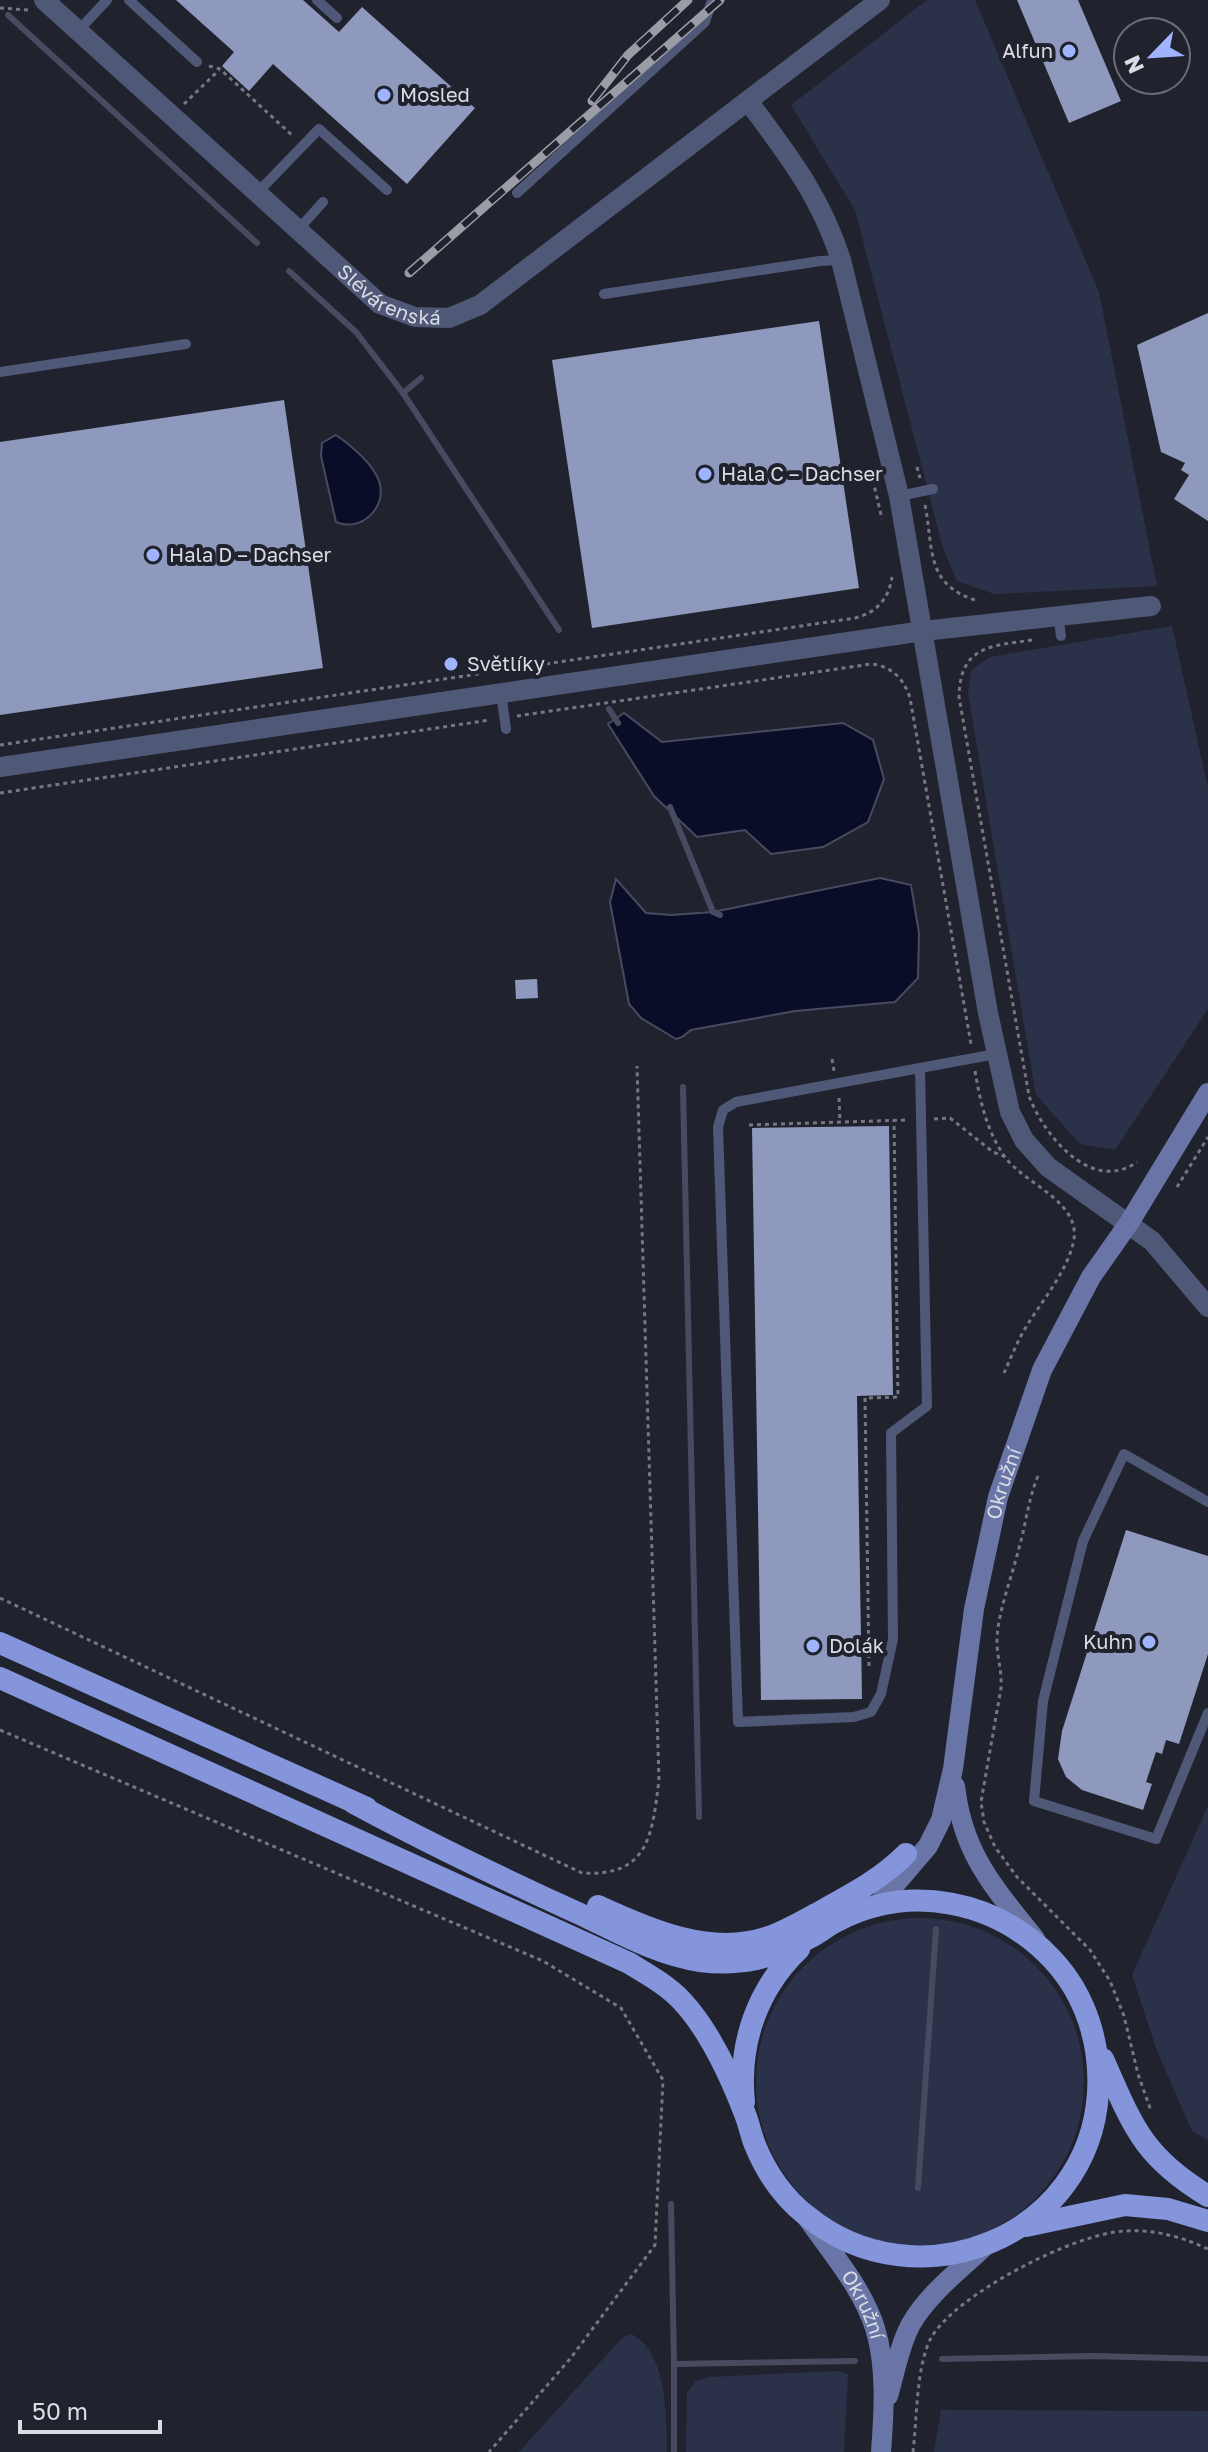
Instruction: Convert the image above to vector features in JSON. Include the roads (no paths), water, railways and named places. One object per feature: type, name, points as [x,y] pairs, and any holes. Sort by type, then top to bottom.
[{"type":"highway","points":[[0,1643],[354,1803],[454,1841],[622,1917],[705,1944],[741,1943],[767,1938],[876,1880],[906,1854]]},
{"type":"highway","points":[[0,1678],[629,1963],[680,1998],[695,2017],[712,2043],[746,2115]]},
{"type":"highway","points":[[354,1803],[438,1849],[674,1955],[709,1962],[747,1961],[784,1951],[836,1921],[899,1901],[929,1900],[959,1904],[988,1913],[1016,1927],[1059,1966],[1075,1988],[1131,2121],[1150,2152],[1184,2181],[1208,2196]]},
{"type":"highway","points":[[809,1939],[785,1962],[772,1980],[752,2018],[744,2050],[742,2083],[746,2115],[754,2144],[785,2195],[832,2234],[860,2247],[891,2255],[939,2256],[985,2246],[1021,2227],[1052,2200],[1077,2166],[1090,2137],[1097,2106],[1099,2075],[1096,2043]]},
{"type":"highway","points":[[1021,2227],[1125,2205],[1168,2209],[1208,2221]]},
{"type":"main road","name":"Okružní","points":[[876,1907],[928,1846],[941,1820],[953,1769],[974,1609],[998,1497],[1042,1370],[1066,1319],[1091,1277],[1129,1223],[1208,1093]]},
{"type":"main road","points":[[906,1854],[931,1813],[962,1694]]},
{"type":"main road","name":"Okružní","points":[[953,1769],[959,1813],[978,1863],[1040,1946]]},
{"type":"main road","name":"Okružní","points":[[806,2215],[859,2295],[875,2329],[884,2408],[881,2452]]},
{"type":"main road","name":"Okružní","points":[[884,2408],[912,2322],[985,2246]]},
{"type":"street","name":"Slévárenská","points":[[40,6],[78,31],[380,304],[415,317],[449,318],[480,305],[880,0]]},
{"type":"street","points":[[748,101],[815,195],[841,260],[899,496],[996,1054],[1010,1112],[1024,1140],[1048,1167],[1152,1241],[1208,1307]]},
{"type":"street","points":[[0,767],[923,631],[1151,606]]},
{"type":"lane","points":[[78,31],[107,0]]},
{"type":"lane","points":[[129,0],[197,62]]},
{"type":"lane","points":[[317,0],[337,18]]},
{"type":"lane","points":[[517,193],[705,22],[712,0]]},
{"type":"lane","points":[[257,193],[319,129],[387,190]]},
{"type":"lane","points":[[298,230],[323,202]]},
{"type":"lane","points":[[604,294],[841,260]]},
{"type":"lane","points":[[0,372],[186,344]]},
{"type":"lane","points":[[899,496],[927,490]]},
{"type":"lane","points":[[1058,615],[1061,636]]},
{"type":"lane","points":[[501,693],[505,724]]},
{"type":"lane","points":[[920,1069],[927,1406],[891,1433],[893,1639],[881,1694],[871,1712],[854,1717],[738,1722],[718,1127],[723,1110],[736,1102],[996,1054]]},
{"type":"lane","points":[[1208,1502],[1124,1454],[1079,1556],[1043,1701],[1034,1801],[1156,1839],[1208,1713]]},
{"type":"waterway","points":[[8,15],[257,243]]},
{"type":"waterway","points":[[289,271],[356,332],[403,393],[559,630]]},
{"type":"waterway","points":[[403,393],[421,378]]},
{"type":"waterway","points":[[609,709],[618,723]]},
{"type":"waterway","points":[[670,807],[713,912],[720,915]]},
{"type":"waterway","points":[[683,1087],[699,1817]]},
{"type":"waterway","points":[[918,2188],[936,1929]]},
{"type":"waterway","points":[[671,2204],[674,2364]]},
{"type":"waterway","points":[[942,2359],[1092,2356],[1208,2359]]},
{"type":"waterway","points":[[674,2452],[674,2364],[855,2361]]},
{"type":"railway","points":[[592,101],[628,55],[688,0]]},
{"type":"railway","points":[[409,273],[720,0]]},
{"type":"place","name":"Alfun","points":[[1069,51]]},
{"type":"place","name":"Mosled","points":[[384,95]]},
{"type":"place","name":"Hala C – Dachser","points":[[705,474]]},
{"type":"place","name":"Hala D – Dachser","points":[[153,555]]},
{"type":"place","name":"Světlíky","points":[[451,664]]},
{"type":"place","name":"Kuhn","points":[[1149,1642]]},
{"type":"place","name":"Dolák","points":[[813,1646]]}]
